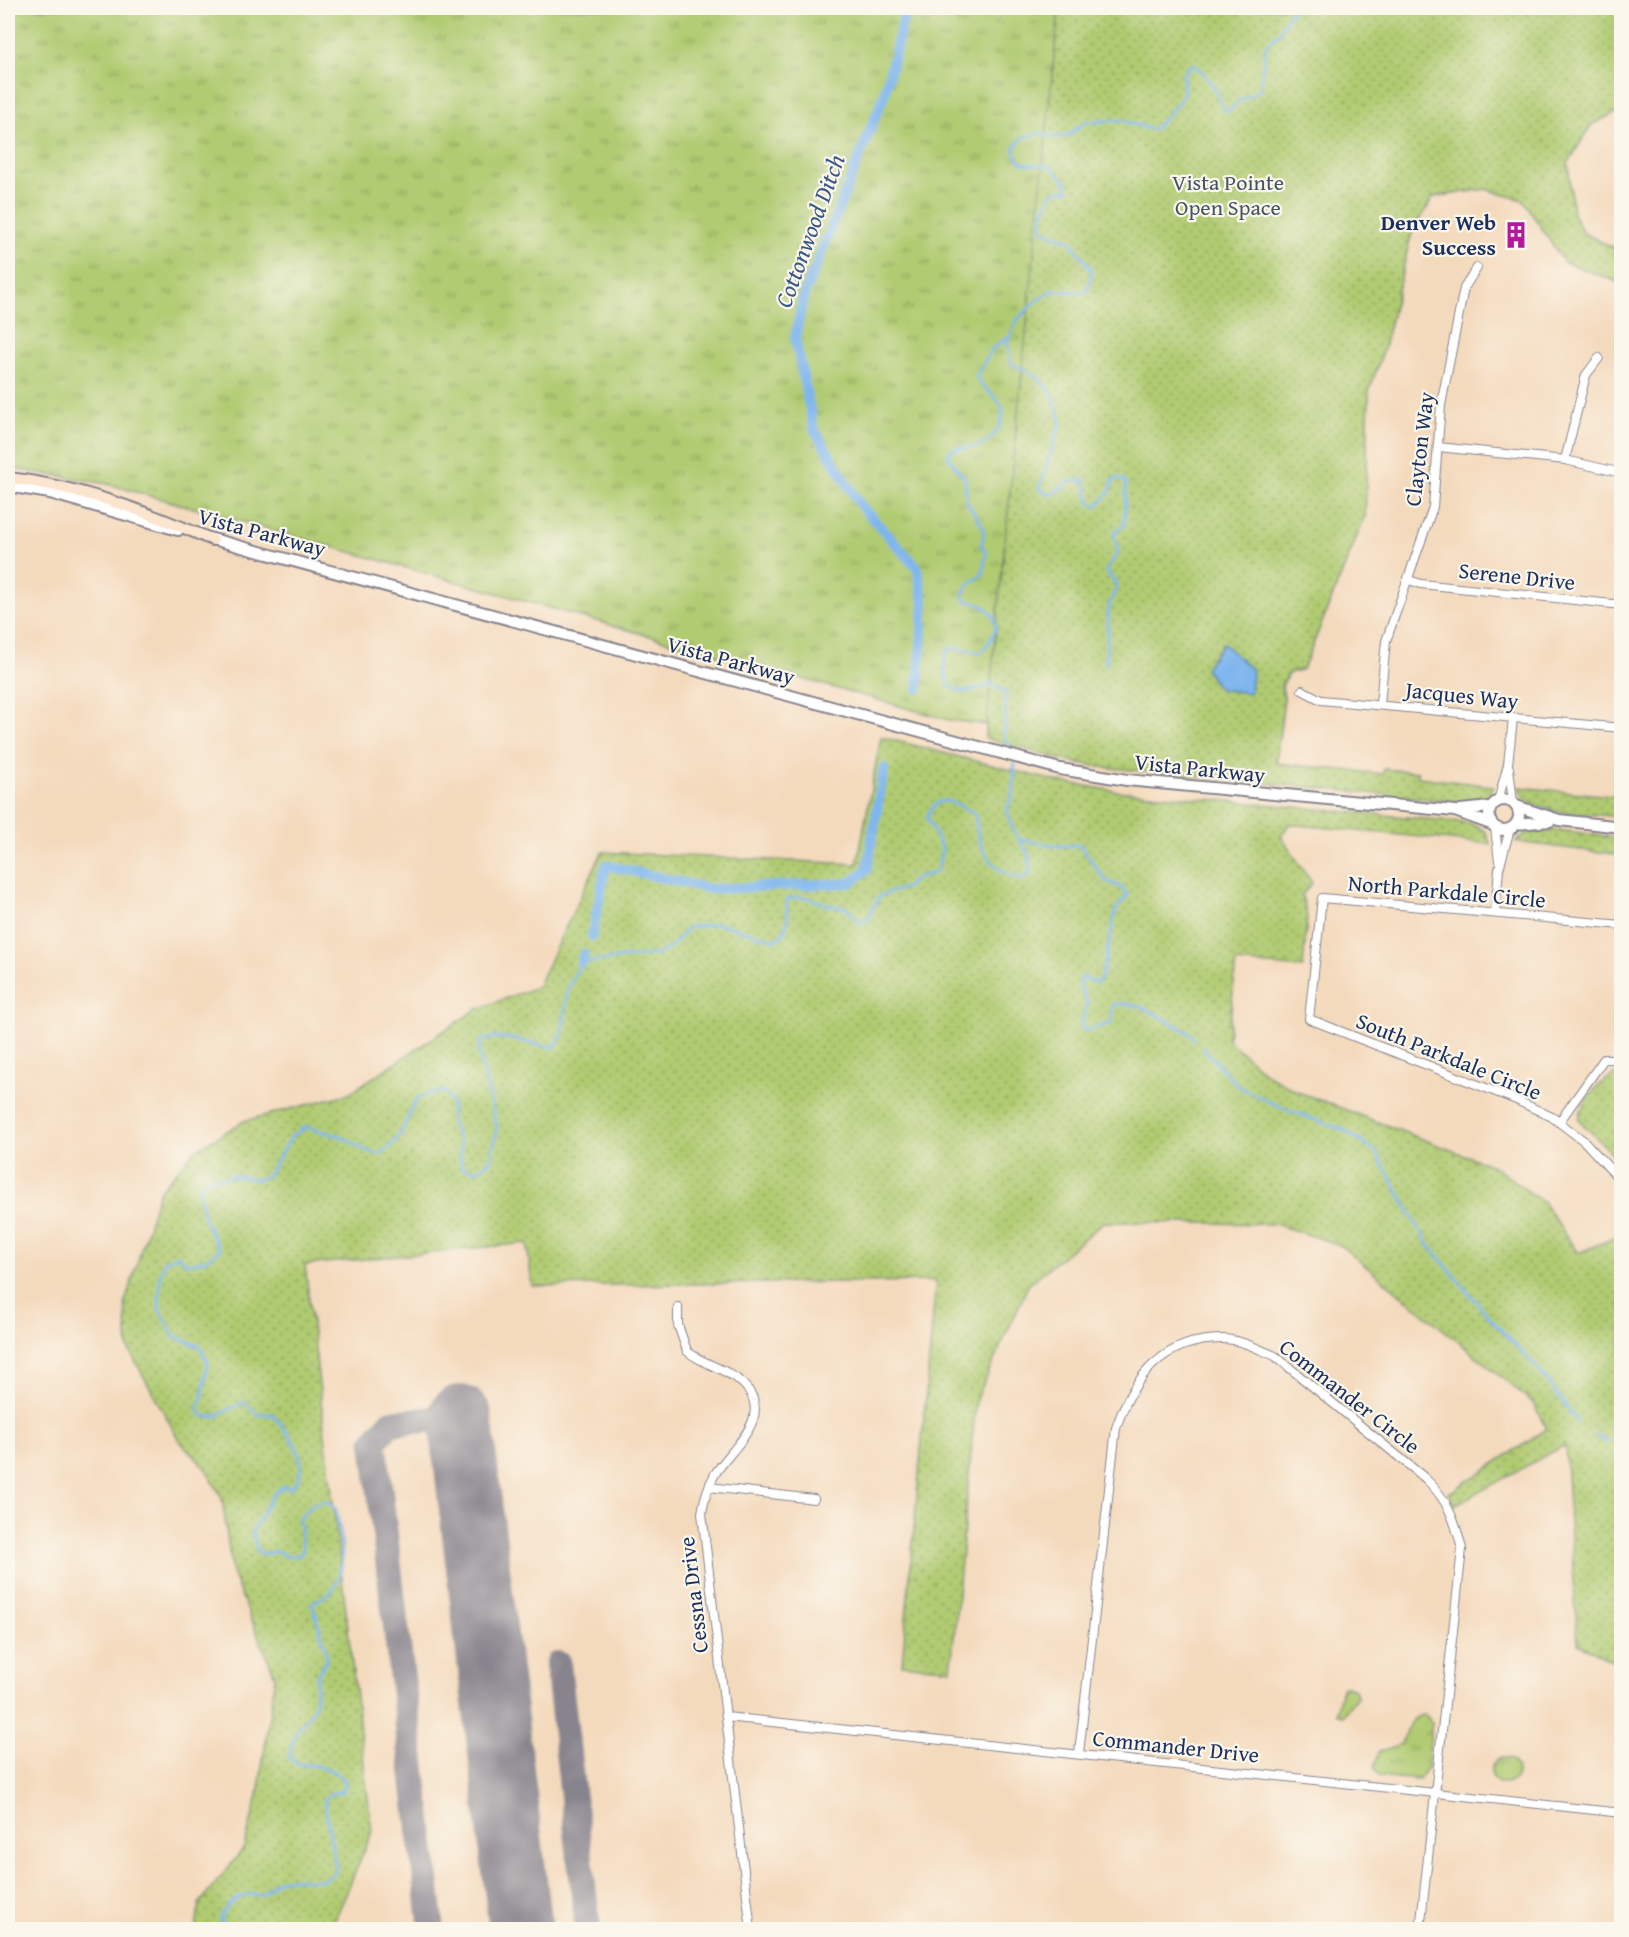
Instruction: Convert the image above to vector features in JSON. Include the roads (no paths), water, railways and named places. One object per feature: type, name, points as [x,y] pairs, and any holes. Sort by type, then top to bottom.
[{"type":"main road","points":[[8,478],[52,486],[146,512],[213,540]]},
{"type":"street","name":"Clayton Way","points":[[1380,704],[1386,641],[1433,507],[1441,405],[1464,288],[1477,268]]},
{"type":"street","points":[[1565,460],[1586,375],[1599,358]]},
{"type":"street","points":[[1438,447],[1565,460],[1622,473]]},
{"type":"street","name":"Vista Parkway","points":[[8,486],[50,493],[213,540],[1060,769],[1127,780],[1455,811],[1494,804]]},
{"type":"street","name":"Serene Drive","points":[[1409,580],[1421,585],[1622,605]]},
{"type":"street","name":"Jacques Way","points":[[1302,690],[1321,700],[1622,728]]},
{"type":"street","points":[[1495,913],[1499,869],[1493,826],[1488,816],[1508,764],[1513,718]]},
{"type":"street","points":[[1499,869],[1519,815],[1514,804],[1508,764]]},
{"type":"street","points":[[1494,804],[1514,804],[1559,820],[1622,827]]},
{"type":"street","name":"Vista Parkway","points":[[1455,811],[1493,826]]},
{"type":"street","points":[[1493,826],[1513,827],[1559,820]]},
{"type":"street","name":"North Parkdale Circle","points":[[1317,950],[1322,898],[1622,925]]},
{"type":"street","name":"South Parkdale Circle","points":[[1317,950],[1309,1020],[1514,1099],[1560,1121],[1584,1141],[1622,1182]]},
{"type":"street","points":[[1560,1121],[1604,1059],[1622,1059]]},
{"type":"street","name":"Cessna Drive","points":[[678,1307],[678,1325],[687,1351],[738,1379],[747,1388],[756,1412],[752,1425],[715,1473],[704,1501],[703,1522],[751,1929]]},
{"type":"street","name":"Commander Circle","points":[[1079,1753],[1116,1428],[1122,1407],[1133,1385],[1150,1367],[1171,1352],[1197,1342],[1223,1339],[1249,1345],[1275,1356],[1429,1481],[1445,1500],[1454,1518],[1462,1549],[1420,1929]]},
{"type":"street","points":[[709,1487],[814,1499]]},
{"type":"street","name":"Commander Drive","points":[[726,1717],[1079,1753],[1622,1813]]},
{"type":"water","points":[[1223,643],[1252,670],[1250,693],[1219,689],[1205,668]]},
{"type":"waterway","name":"Cottonwood Ditch","points":[[906,8],[884,95],[803,298],[795,338],[814,429],[860,505],[917,567],[924,602],[918,689]]},
{"type":"waterway","points":[[1014,753],[1004,737],[1006,693],[993,684],[964,692],[950,687],[946,674],[945,659],[948,650],[956,648],[980,653],[988,644],[995,627],[995,620],[991,613],[976,603],[965,600],[963,595],[966,587],[983,573],[986,552],[981,547],[984,533],[982,525],[966,500],[965,479],[948,457],[949,452],[956,449],[983,444],[1000,424],[1003,411],[1001,405],[976,377],[992,349],[1010,336],[1017,320],[1050,291],[1087,292],[1092,271],[1070,241],[1042,230],[1042,214],[1054,192],[1068,190],[1066,182],[1050,166],[1023,163],[1019,160],[1014,148],[1023,137],[1041,133],[1053,137],[1068,136],[1085,122],[1121,120],[1149,129],[1156,128],[1179,102],[1184,91],[1183,74],[1192,64],[1208,79],[1224,110],[1229,111],[1239,101],[1260,90],[1266,45],[1278,34],[1293,8]]},
{"type":"waterway","points":[[1007,340],[1011,363],[1036,376],[1052,393],[1061,421],[1039,489],[1050,495],[1071,481],[1084,480],[1091,504],[1097,506],[1109,493],[1113,480],[1119,478],[1126,483],[1124,525],[1114,533],[1118,552],[1106,571],[1117,585],[1109,606],[1106,665]]},
{"type":"waterway","points":[[226,1930],[220,1918],[235,1900],[248,1895],[262,1894],[275,1883],[288,1878],[324,1879],[336,1869],[324,1800],[331,1793],[343,1792],[346,1782],[330,1770],[297,1764],[289,1757],[295,1734],[315,1706],[317,1675],[326,1662],[327,1654],[312,1603],[327,1594],[335,1585],[340,1575],[342,1552],[336,1509],[326,1501],[311,1505],[299,1520],[303,1549],[300,1555],[288,1557],[277,1551],[265,1554],[258,1552],[252,1532],[273,1495],[283,1486],[291,1488],[298,1479],[301,1470],[297,1450],[286,1431],[272,1414],[258,1415],[244,1402],[214,1417],[203,1416],[197,1409],[202,1398],[208,1362],[199,1346],[174,1336],[159,1308],[160,1276],[165,1261],[178,1255],[187,1264],[205,1260],[220,1250],[204,1219],[199,1190],[206,1179],[237,1176],[257,1180],[268,1175],[292,1136],[305,1127],[340,1136],[369,1152],[381,1154],[399,1136],[418,1099],[445,1091],[452,1104],[451,1121],[460,1141],[461,1167],[476,1171],[490,1161],[497,1129],[479,1053],[480,1042],[507,1038],[555,1047],[562,1034],[568,988],[581,963],[658,954],[670,948],[689,927],[720,924],[776,940],[786,927],[787,899],[795,897],[830,906],[845,907],[860,922],[867,921],[880,896],[908,887],[918,877],[937,871],[942,849],[927,817],[931,809],[942,801],[954,803],[975,814],[979,837],[987,855],[1001,870],[1023,879],[1030,873],[1029,855],[1011,826],[1007,808],[1013,796],[1015,760]]},
{"type":"waterway","name":"Cottonwood Ditch","points":[[592,936],[606,865],[710,889],[850,883],[867,870],[884,768]]},
{"type":"waterway","points":[[1021,840],[1059,846],[1080,845],[1106,881],[1119,886],[1128,895],[1116,909],[1102,976],[1097,983],[1082,977],[1080,985],[1087,1003],[1081,1026],[1085,1031],[1112,1023],[1112,1005],[1122,1004],[1152,1012],[1189,1033],[1194,1039]]},
{"type":"waterway","name":"Cottonwood Ditch","points":[[581,963],[584,954]]},
{"type":"waterway","points":[[1203,1048],[1239,1087],[1280,1107],[1344,1130],[1376,1152],[1427,1243],[1490,1318],[1538,1369],[1577,1421]]},
{"type":"waterway","points":[[1596,1436],[1607,1442]]},
{"type":"place","name":"Denver Web Success","points":[[1516,235]]},
{"type":"park label","name":"Vista Pointe Open Space","points":[[1228,194]]}]
